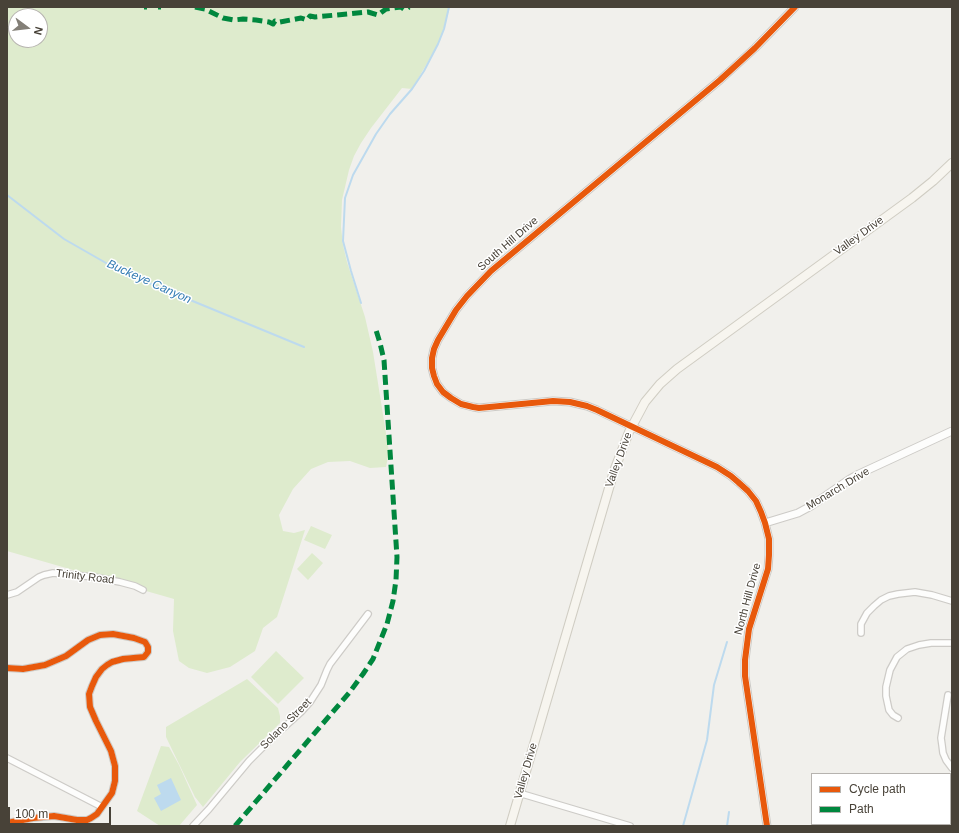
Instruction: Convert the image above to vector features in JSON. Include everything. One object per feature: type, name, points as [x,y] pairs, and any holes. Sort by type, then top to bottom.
[{"type":"main road","name":"Valley Drive","points":[[510,826],[614,471],[622,448],[632,427],[650,396],[671,374],[912,198],[934,181],[952,163]]},
{"type":"street","name":"South Hill Drive","points":[[632,427],[592,408],[570,402],[553,400],[479,408],[466,406],[447,395],[437,384],[432,368],[434,349],[456,310],[471,291],[491,271],[720,80],[750,53],[795,7]]},
{"type":"street","name":"North Hill Drive","points":[[632,427],[717,467],[731,476],[748,491],[762,512],[766,524],[770,547],[768,569],[749,629],[745,660],[745,676],[767,826]]},
{"type":"street","name":"Monarch Drive","points":[[766,524],[798,513],[859,474],[952,431]]},
{"type":"street","name":"Trinity Road","points":[[7,595],[17,592],[39,577],[53,573],[94,577],[120,582],[143,590]]},
{"type":"street","points":[[861,633],[861,624],[867,612],[881,600],[889,596],[915,592],[952,600]]},
{"type":"street","name":"Solano Street","points":[[193,826],[249,761],[310,702],[322,685],[330,664],[368,614]]},
{"type":"street","points":[[7,668],[23,669],[45,665],[66,656],[88,640],[100,635],[113,634],[129,637],[143,641],[148,647],[148,652],[144,657],[118,660],[104,667],[96,677],[90,690],[90,707],[111,751],[115,766],[114,788],[96,815],[87,820],[77,820],[54,816],[7,822]]},
{"type":"street","points":[[898,718],[889,710],[886,696],[888,678],[893,663],[902,653],[913,646],[952,643]]},
{"type":"street","points":[[948,695],[941,738],[943,753],[952,768]]},
{"type":"street","points":[[7,758],[102,807]]},
{"type":"street","points":[[519,793],[630,826]]},
{"type":"green space","points":[[7,7],[450,7],[440,41],[412,89],[402,88],[361,143],[349,170],[342,200],[341,227],[343,245],[365,317],[373,352],[389,452],[386,467],[370,468],[350,461],[328,462],[311,469],[293,489],[279,515],[283,531],[294,533],[305,530],[277,617],[263,628],[255,651],[230,667],[207,673],[189,668],[179,661],[173,631],[174,599],[7,551]]},
{"type":"green space","points":[[311,526],[332,535],[325,549],[304,540]]},
{"type":"green space","points":[[312,553],[323,563],[308,580],[297,569]]},
{"type":"green space","points":[[276,651],[304,678],[278,704],[251,677]]},
{"type":"green space","points":[[247,679],[278,708],[280,723],[240,762],[203,807],[195,797],[166,737],[166,727]]},
{"type":"green space","points":[[161,746],[169,747],[197,805],[179,826],[160,826],[137,811]]},
{"type":"water","points":[[171,778],[181,800],[161,811],[154,798],[161,794],[157,785]]},
{"type":"waterway","points":[[361,303],[343,241],[345,198],[353,175],[376,134],[390,114],[412,89],[424,71],[444,29],[449,7]]},
{"type":"waterway","name":"Buckeye Canyon","points":[[7,195],[64,239],[120,271],[304,347]]},
{"type":"waterway","points":[[683,826],[707,740],[714,685],[727,642]]},
{"type":"waterway","points":[[727,826],[729,812]]},
{"type":"marked path","points":[[195,7],[205,9],[223,18],[234,20],[256,20],[273,24],[275,21],[280,22],[301,18],[307,20],[310,16],[315,17],[368,12],[378,15],[386,9],[401,7],[405,10],[409,7]]},
{"type":"marked path","points":[[235,826],[349,693],[373,659],[387,624],[393,601],[397,557],[384,360],[376,330]]},
{"type":"cycle path","points":[[767,826],[745,676],[745,660],[749,629],[768,569],[769,555],[769,539],[765,523],[756,501],[738,482],[717,467],[587,406],[570,402],[553,401],[479,408],[461,404],[443,392],[437,384],[432,368],[432,358],[438,340],[456,310],[491,271],[720,80],[755,48],[795,7]]},
{"type":"cycle path","points":[[7,668],[23,669],[45,665],[66,656],[88,640],[100,635],[113,634],[134,638],[145,642],[148,647],[148,652],[144,657],[123,659],[107,665],[96,677],[89,694],[90,707],[111,751],[115,766],[115,781],[112,793],[97,814],[87,820],[77,820],[54,816],[7,823]]}]
